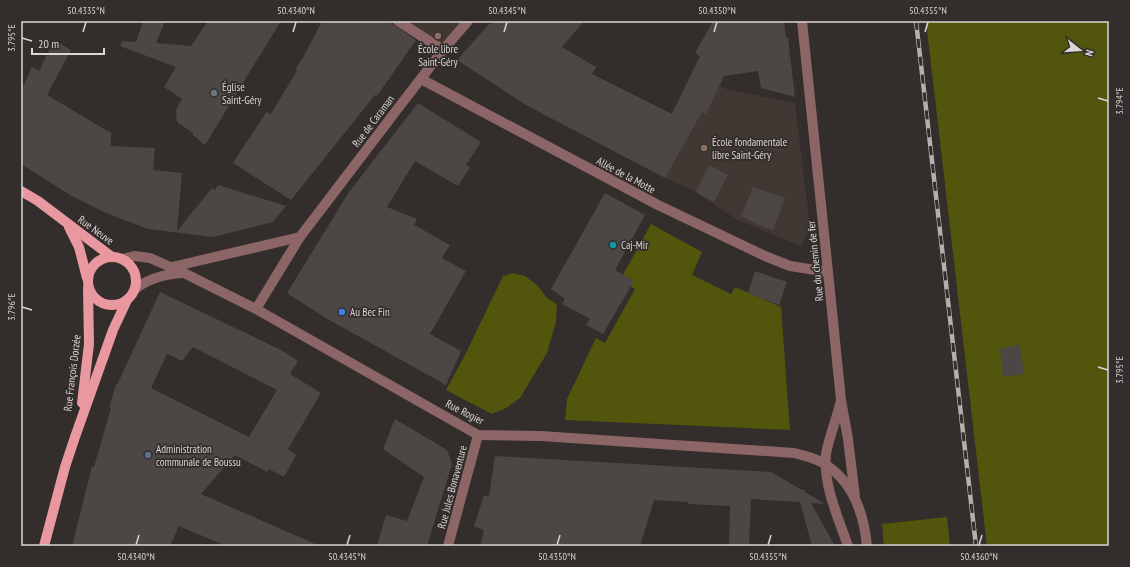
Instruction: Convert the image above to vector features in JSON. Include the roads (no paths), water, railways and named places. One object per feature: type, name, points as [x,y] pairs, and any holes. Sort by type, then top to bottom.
[{"type":"main road","name":"Rue Neuve","points":[[21,191],[38,201],[117,258]]},
{"type":"main road","name":"Rue Neuve","points":[[66,222],[79,247],[88,284]]},
{"type":"main road","points":[[104,258],[117,258],[129,264],[134,271],[136,282],[135,288],[132,295],[120,304],[105,304],[97,301],[92,295],[88,284],[91,268],[95,263],[104,258]]},
{"type":"main road","name":"Rue François Dorzée","points":[[75,437],[83,398],[89,344],[88,284]]},
{"type":"main road","name":"Rue François Dorzée","points":[[44,546],[65,467],[75,437],[113,330],[127,300]]},
{"type":"street","points":[[398,21],[443,50]]},
{"type":"street","name":"Rue de Caraman","points":[[256,309],[300,237],[443,50],[468,21]]},
{"type":"street","name":"Rue du chemin de fer","points":[[802,21],[841,400],[856,499]]},
{"type":"street","name":"Allée de la Motte","points":[[421,79],[658,205],[765,256],[790,266],[828,272]]},
{"type":"street","points":[[172,267],[300,237]]},
{"type":"street","name":"Rue Rogier","points":[[117,258],[144,256],[172,267],[256,309],[478,434],[541,436],[794,453],[810,457],[826,464]]},
{"type":"street","points":[[135,288],[143,282],[153,278],[168,274],[184,273]]},
{"type":"street","points":[[841,400],[829,441],[826,464],[829,490],[848,546]]},
{"type":"street","name":"Rue Jules Bonaventure","points":[[448,546],[478,434]]},
{"type":"street","points":[[810,457],[820,451],[829,441]]},
{"type":"street","points":[[826,464],[847,485],[856,499],[862,516],[867,546]]},
{"type":"railway","points":[[916,21],[976,546]]},
{"type":"place","name":"École libre Saint-Géry","points":[[438,36]]},
{"type":"place","name":"Église Saint-Géry","points":[[214,93]]},
{"type":"place","name":"École fondamentale libre Saint-Géry","points":[[704,148]]},
{"type":"place","name":"Caj-Mir","points":[[613,245]]},
{"type":"place","name":"Au Bec Fin","points":[[342,312]]},
{"type":"place","name":"Administration communale de Boussu","points":[[148,455]]}]
